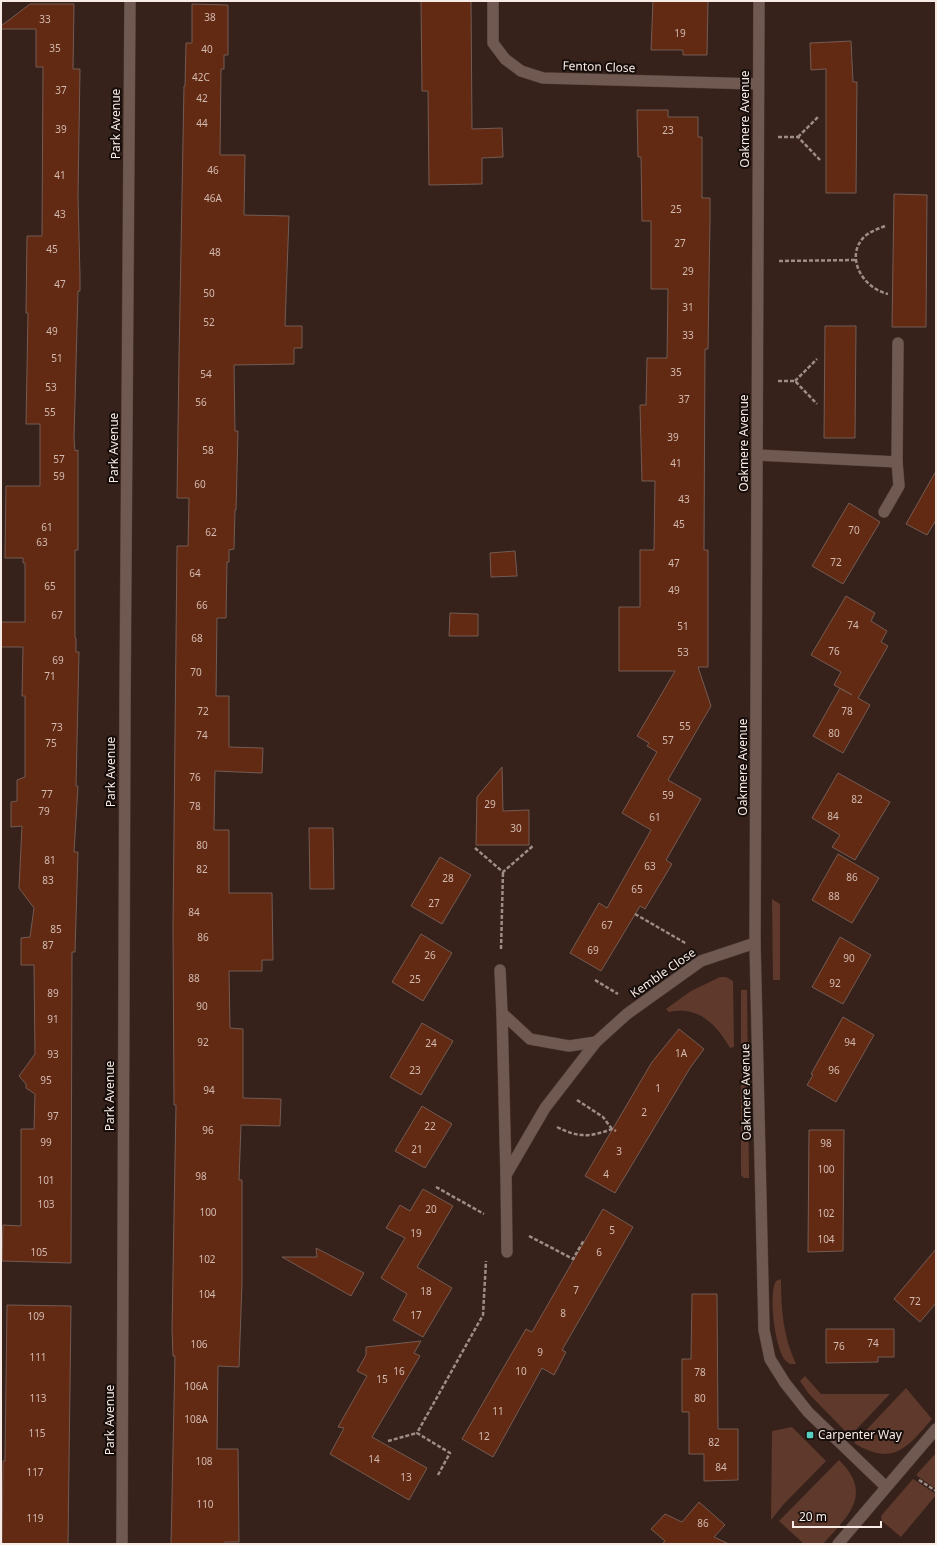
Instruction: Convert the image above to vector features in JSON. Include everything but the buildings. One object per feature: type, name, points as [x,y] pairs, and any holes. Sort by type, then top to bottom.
[{"type":"street","name":"Park Avenue","points":[[122,1544],[125,702],[130,1]]},
{"type":"street","name":"Fenton Close","points":[[493,1],[493,43],[505,59],[521,71],[543,78],[758,84]]},
{"type":"street","name":"Oakmere Avenue","points":[[759,1],[756,943],[764,1330],[770,1359],[785,1383],[808,1412],[886,1487]]},
{"type":"street","points":[[884,512],[898,486],[898,343]]},
{"type":"street","points":[[757,455],[897,462]]},
{"type":"street","name":"Kemble Close","points":[[506,1175],[545,1108],[596,1042],[627,1014],[701,961],[756,943]]},
{"type":"street","points":[[500,970],[507,1252]]},
{"type":"street","points":[[502,1013],[530,1039],[569,1046],[596,1042]]},
{"type":"street","points":[[838,1544],[936,1430]]},
{"type":"path","points":[[758,137],[798,137],[819,116]]},
{"type":"path","points":[[798,137],[820,160]]},
{"type":"path","points":[[885,226],[874,230],[865,236],[857,251],[857,260],[865,281],[878,292],[888,294]]},
{"type":"path","points":[[758,262],[857,260]]},
{"type":"path","points":[[758,381],[795,381],[817,359]]},
{"type":"path","points":[[795,381],[817,404]]},
{"type":"path","points":[[501,955],[503,872],[534,845]]},
{"type":"path","points":[[475,848],[503,872]]},
{"type":"path","points":[[634,914],[692,947]]},
{"type":"path","points":[[595,980],[623,996]]},
{"type":"path","points":[[576,1100],[603,1117],[612,1129],[616,1131]]},
{"type":"path","points":[[557,1126],[580,1136],[593,1135],[612,1129]]},
{"type":"path","points":[[436,1187],[484,1214]]},
{"type":"path","points":[[529,1236],[573,1259],[584,1240]]},
{"type":"path","points":[[388,1441],[417,1433],[483,1315],[486,1261]]},
{"type":"path","points":[[417,1433],[450,1453],[438,1476]]},
{"type":"shaded area","points":[[772,899],[780,904],[780,980],[773,980]]},
{"type":"shaded area","points":[[720,977],[726,977],[733,981],[734,1047],[730,1048],[719,1031],[698,1014],[680,1011],[669,1012],[666,1009],[691,991]]},
{"type":"shaded area","points":[[741,990],[747,990],[749,1178],[744,1178],[741,1175]]},
{"type":"shaded area","points":[[781,1279],[784,1322],[788,1343],[796,1364],[789,1364],[787,1362],[779,1347],[776,1336],[773,1297],[776,1281]]},
{"type":"shaded area","points":[[805,1376],[821,1394],[890,1394],[850,1436],[809,1394],[800,1381]]},
{"type":"shaded area","points":[[906,1388],[932,1419],[915,1438],[907,1446],[889,1454],[868,1450],[854,1443]]},
{"type":"shaded area","points":[[792,1427],[826,1461],[783,1505],[771,1520],[772,1431]]},
{"type":"shaded area","points":[[936,1453],[936,1489],[916,1475]]},
{"type":"shaded area","points":[[839,1460],[849,1472],[855,1484],[856,1494],[854,1504],[841,1524],[823,1544],[804,1544],[779,1521]]},
{"type":"shaded area","points":[[913,1479],[936,1495],[901,1537],[882,1521],[881,1516]]},
{"type":"place","name":"Carpenter Way","points":[[810,1435]]}]
